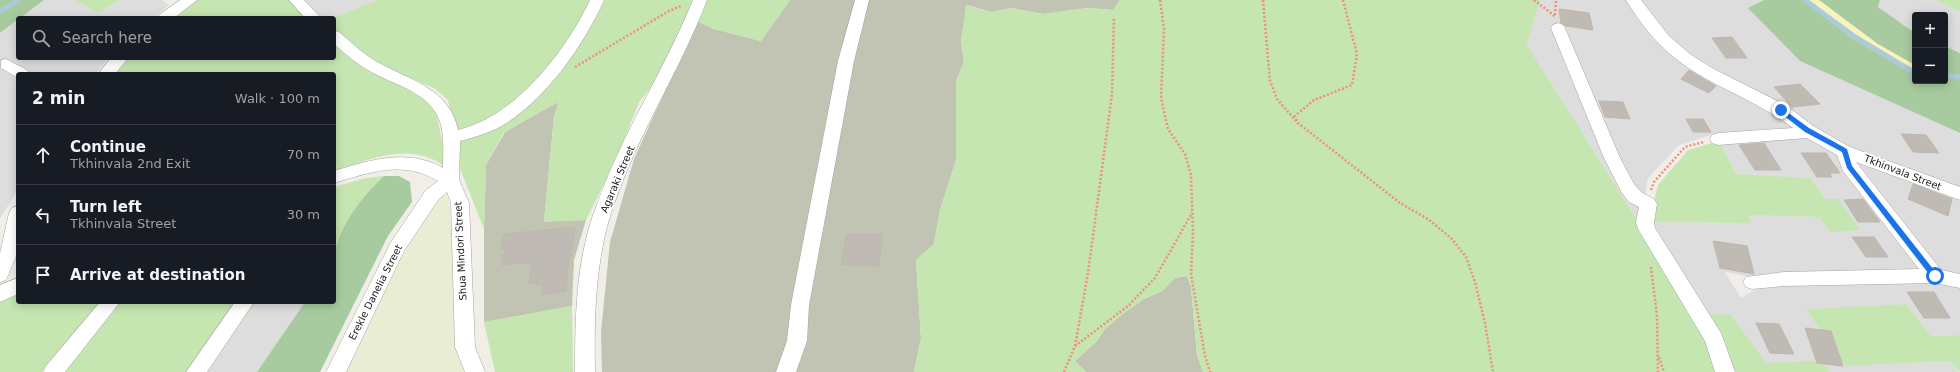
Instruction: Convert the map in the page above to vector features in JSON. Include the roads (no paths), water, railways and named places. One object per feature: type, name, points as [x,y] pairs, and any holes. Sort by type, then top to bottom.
[{"type":"street","points":[[167,16],[190,0]]},
{"type":"street","points":[[296,0],[312,16]]},
{"type":"street","points":[[452,137],[478,131],[497,122],[517,109],[546,79],[578,35],[597,0]]},
{"type":"street","points":[[786,372],[797,340],[800,305],[846,61],[862,0]]},
{"type":"street","name":"Tkhinvala Street","points":[[1633,0],[1664,40],[1685,58],[1707,72],[1781,110],[1807,130],[1844,151],[1960,194]]},
{"type":"street","name":"Agaraki Street","points":[[585,372],[586,293],[593,246],[604,207],[627,153],[691,24],[692,3]]},
{"type":"street","points":[[1557,21],[1612,158],[1628,188],[1635,197],[1648,204],[1645,222],[1647,229],[1704,320],[1714,339],[1725,372]]},
{"type":"street","points":[[336,38],[373,67],[411,84],[438,102],[447,119],[452,137],[451,180],[430,168],[401,162],[370,166],[341,174],[336,184]]},
{"type":"street","points":[[108,72],[118,60]]},
{"type":"street","points":[[6,64],[19,72]]},
{"type":"street","points":[[1718,139],[1803,133],[1807,130]]},
{"type":"street","points":[[1844,151],[1849,167],[1935,276]]},
{"type":"street","name":"Erekle Danelia Street","points":[[336,372],[397,247],[432,195],[451,180]]},
{"type":"street","name":"Shua Mindori Street","points":[[451,180],[460,203],[465,346],[475,372]]},
{"type":"street","points":[[0,275],[9,251],[16,221]]},
{"type":"street","points":[[1752,282],[1784,279],[1935,276],[1960,282]]},
{"type":"street","points":[[0,294],[16,285]]},
{"type":"street","points":[[53,372],[109,304]]},
{"type":"street","points":[[196,372],[244,304]]},
{"type":"waterway","points":[[0,11],[18,0]]},
{"type":"waterway","points":[[1805,0],[1855,37],[1912,71]]},
{"type":"waterway","points":[[1948,76],[1960,77]]}]
